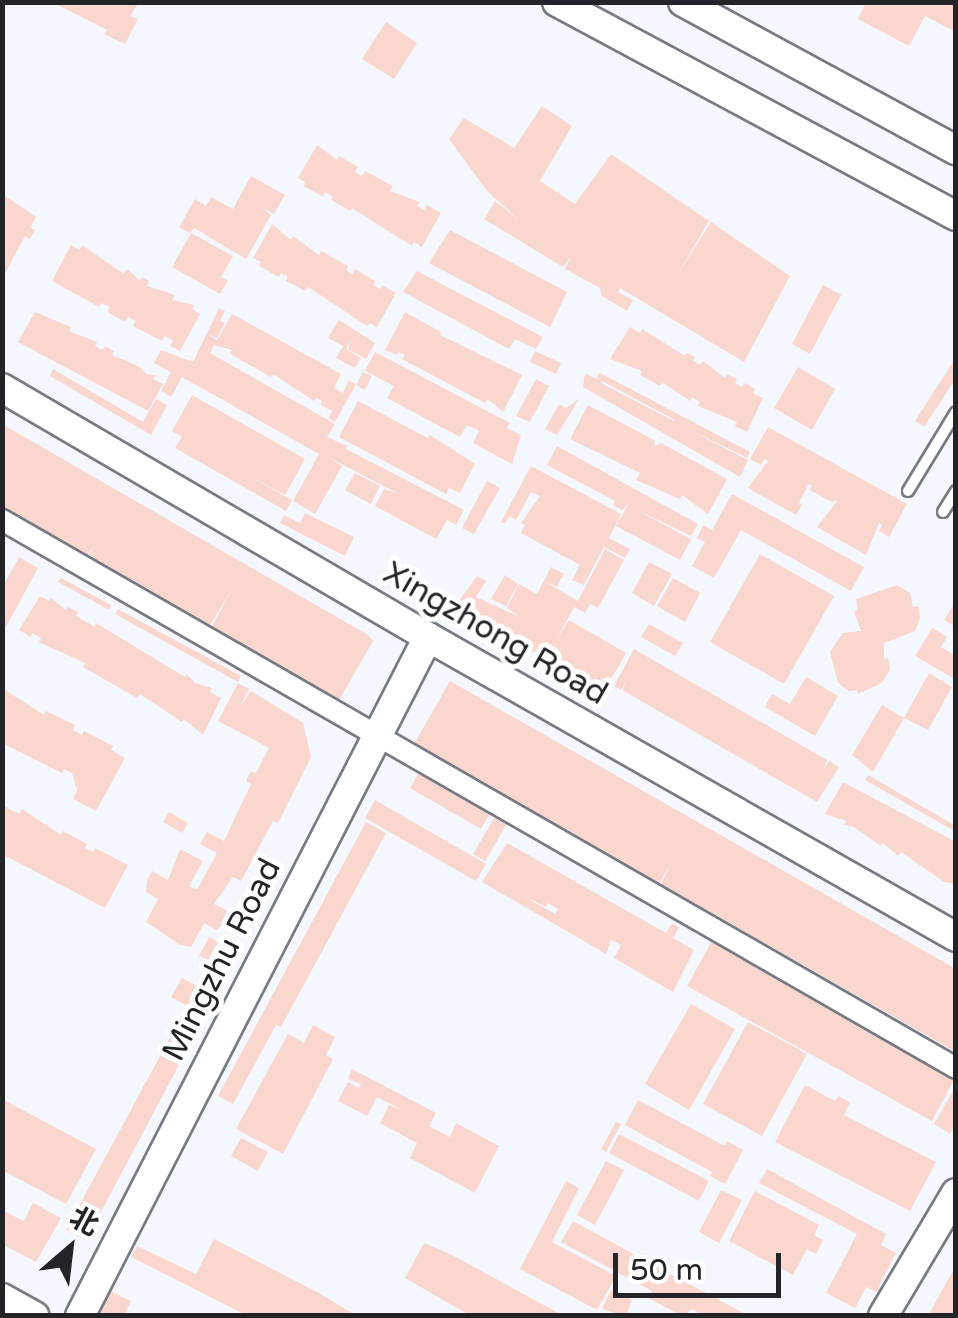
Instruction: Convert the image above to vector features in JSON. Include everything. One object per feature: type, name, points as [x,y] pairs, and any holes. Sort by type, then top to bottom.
[{"type":"street","points":[[557,2],[956,216]]},
{"type":"street","points":[[683,2],[956,150]]},
{"type":"street","name":"Xingzhong Road","points":[[2,388],[428,638],[956,937]]},
{"type":"street","points":[[2,520],[956,1068]]},
{"type":"street","name":"Mingzhu Road","points":[[80,1316],[428,638]]},
{"type":"street","points":[[883,1316],[956,1193]]},
{"type":"street","points":[[2,1298],[34,1316]]},
{"type":"lane","points":[[908,491],[956,412]]},
{"type":"lane","points":[[942,512],[956,491]]},
{"type":"building","points":[[52,2],[139,2],[130,16],[138,19],[125,44],[104,34],[107,30]]},
{"type":"building","points":[[866,2],[956,2],[956,32],[925,16],[909,46],[858,19]]},
{"type":"building","points":[[386,22],[417,43],[394,79],[362,59]]},
{"type":"building","points":[[542,106],[572,126],[540,181],[575,204],[611,154],[709,221],[676,277],[711,222],[790,276],[744,362],[620,288],[618,292],[633,300],[627,311],[602,296],[600,288],[565,269],[570,258],[563,267],[484,219],[495,201],[520,221],[488,192],[449,139],[464,118],[514,148]]},
{"type":"building","points":[[317,145],[337,160],[339,156],[358,167],[355,172],[362,176],[365,171],[393,186],[390,191],[420,202],[417,206],[424,210],[427,205],[441,213],[422,247],[414,242],[412,246],[352,208],[350,211],[325,192],[323,197],[304,186],[305,182],[298,178]]},
{"type":"building","points":[[251,176],[285,195],[274,214],[261,207],[271,215],[246,259],[194,228],[190,233],[179,227],[195,199],[206,206],[211,197],[233,209]]},
{"type":"building","points":[[2,194],[36,217],[30,228],[35,230],[30,239],[25,236],[2,279]]},
{"type":"building","points":[[272,224],[291,240],[293,236],[319,255],[321,251],[348,266],[346,270],[352,275],[355,269],[375,281],[373,285],[396,293],[377,327],[370,323],[367,326],[308,287],[305,291],[286,281],[288,277],[281,273],[279,277],[259,266],[261,262],[253,258]]},
{"type":"building","points":[[450,230],[567,292],[550,327],[429,263]]},
{"type":"building","points":[[191,233],[233,256],[221,277],[228,281],[220,294],[172,267]]},
{"type":"building","points":[[71,245],[79,250],[82,245],[124,274],[127,269],[140,281],[142,277],[149,281],[147,286],[175,295],[172,300],[194,305],[192,309],[200,314],[180,351],[170,346],[173,341],[165,336],[162,341],[133,326],[136,321],[128,317],[125,322],[107,312],[110,307],[101,303],[99,307],[52,281]]},
{"type":"building","points":[[417,271],[543,337],[536,349],[515,339],[509,349],[403,292]]},
{"type":"building","points":[[823,285],[841,295],[810,354],[792,344]]},
{"type":"building","points":[[219,308],[225,311],[220,321],[225,323],[217,338],[208,334],[217,340],[232,314],[341,374],[334,388],[343,393],[349,380],[356,384],[335,422],[328,418],[332,411],[321,405],[322,401],[314,401],[273,374],[271,377],[230,354],[232,350],[214,345],[210,353],[335,424],[327,437],[347,446],[346,449],[464,510],[456,525],[447,520],[436,539],[375,506],[384,489],[397,493],[326,456],[342,466],[315,514],[293,501],[319,454],[182,377],[171,397],[161,391],[171,372],[154,363],[161,350],[193,362]]},
{"type":"building","points":[[35,312],[71,327],[69,331],[97,342],[95,346],[103,350],[105,346],[114,351],[112,355],[140,367],[146,374],[156,375],[153,379],[163,384],[148,411],[18,342]]},
{"type":"building","points":[[405,312],[441,332],[440,335],[522,375],[503,412],[488,399],[485,403],[402,359],[405,355],[385,350]]},
{"type":"building","points":[[339,320],[375,343],[366,359],[348,349],[352,339],[346,349],[361,358],[355,368],[336,358],[343,346],[328,338]]},
{"type":"building","points":[[630,327],[640,333],[642,329],[685,356],[687,353],[695,357],[693,361],[700,365],[703,361],[725,378],[727,374],[737,379],[735,383],[742,387],[745,383],[755,389],[753,393],[763,398],[747,432],[735,426],[737,422],[698,406],[700,402],[692,397],[690,401],[662,382],[660,386],[640,375],[642,371],[610,359]]},
{"type":"building","points":[[535,351],[561,363],[556,374],[530,362]]},
{"type":"building","points":[[375,352],[510,423],[507,428],[521,435],[512,464],[473,443],[479,431],[467,425],[460,437],[387,398],[394,386],[365,371]]},
{"type":"building","points":[[956,357],[956,378],[924,427],[915,421]]},
{"type":"building","points":[[798,367],[835,389],[812,430],[774,408]]},
{"type":"building","points":[[53,369],[143,422],[156,399],[167,405],[151,435],[50,376]]},
{"type":"building","points":[[363,372],[372,376],[365,390],[356,385]]},
{"type":"building","points":[[585,373],[596,379],[600,373],[750,452],[747,458],[684,427],[748,460],[740,477],[583,387]],"holes":[[[602,381],[675,420],[601,383]]]},
{"type":"building","points":[[536,379],[549,386],[530,422],[516,416]]},
{"type":"building","points":[[192,395],[305,459],[285,495],[245,474],[292,500],[286,511],[175,448],[182,437],[172,431]]},
{"type":"building","points":[[579,399],[557,435],[545,429],[559,404],[566,408]]},
{"type":"building","points":[[358,401],[428,438],[430,435],[475,464],[460,493],[449,488],[446,494],[339,437]]},
{"type":"building","points":[[588,405],[654,440],[655,446],[661,443],[727,479],[708,514],[682,495],[680,499],[636,480],[640,473],[570,439]]},
{"type":"building","points":[[2,424],[368,635],[373,641],[338,702],[211,628],[234,586],[209,627],[87,558],[95,544],[86,557],[2,508]]},
{"type":"building","points":[[768,427],[907,504],[889,537],[879,531],[879,523],[866,555],[817,527],[838,500],[832,502],[810,490],[809,484],[796,515],[748,488],[768,461],[764,459],[761,465],[750,459]]},
{"type":"building","points":[[557,446],[698,524],[691,536],[633,508],[691,539],[680,560],[616,526],[628,504],[622,510],[613,505],[615,501],[547,465]]},
{"type":"building","points":[[531,466],[621,514],[609,538],[630,549],[625,558],[604,547],[584,585],[572,580],[580,565],[521,533],[525,525],[521,523],[540,496],[531,492],[516,520],[509,516],[505,524],[501,522]]},
{"type":"building","points":[[355,473],[380,486],[371,504],[345,490]]},
{"type":"building","points":[[487,481],[500,488],[474,534],[462,528]]},
{"type":"building","points":[[732,494],[864,567],[851,591],[741,530],[714,578],[692,566],[705,542],[697,538],[703,525],[712,530]]},
{"type":"building","points":[[305,513],[354,537],[345,556],[280,523],[284,515],[300,523]]},
{"type":"building","points":[[605,549],[624,560],[598,608],[590,604],[585,613],[574,607],[557,639],[569,620],[626,653],[605,690],[547,657],[505,641],[454,608],[477,576],[486,581],[476,597],[520,617],[507,608],[519,584],[537,594],[544,581],[578,601]]},
{"type":"building","points":[[760,554],[834,596],[784,684],[710,642]]},
{"type":"building","points":[[19,557],[38,568],[2,634],[2,588]]},
{"type":"building","points":[[649,562],[672,574],[654,606],[632,593]]},
{"type":"building","points":[[551,567],[564,574],[557,587],[544,581]]},
{"type":"building","points":[[505,575],[518,584],[506,606],[491,599]]},
{"type":"building","points":[[61,578],[111,605],[109,610],[58,582]]},
{"type":"building","points":[[673,578],[700,593],[685,622],[657,606]]},
{"type":"building","points":[[897,585],[910,593],[913,607],[918,606],[920,618],[915,631],[884,643],[884,659],[888,658],[890,669],[882,683],[858,694],[857,690],[849,691],[838,683],[830,652],[843,633],[861,631],[854,611],[858,610],[856,599]]},
{"type":"building","points":[[40,596],[78,612],[76,616],[95,627],[96,623],[185,677],[187,674],[195,683],[212,688],[210,692],[221,698],[203,735],[184,719],[182,722],[140,694],[137,698],[83,667],[85,663],[39,642],[41,638],[32,633],[31,637],[19,630]]},
{"type":"building","points":[[956,601],[956,627],[944,620]]},
{"type":"building","points":[[118,609],[241,676],[238,682],[115,614]]},
{"type":"building","points":[[649,624],[683,643],[675,656],[641,637]]},
{"type":"building","points":[[932,628],[947,637],[941,647],[956,656],[953,678],[915,656]]},
{"type":"building","points":[[634,649],[827,760],[823,771],[829,761],[839,767],[817,802],[622,690],[629,677],[621,690],[614,686]]},
{"type":"building","points":[[929,673],[952,687],[928,730],[904,718]]},
{"type":"building","points":[[806,677],[838,696],[815,736],[765,707],[772,694],[790,704]]},
{"type":"building","points":[[450,681],[956,969],[956,1052],[661,884],[672,861],[659,884],[414,744]]},
{"type":"building","points":[[238,683],[249,689],[240,707],[251,691],[303,723],[311,757],[278,823],[273,821],[241,881],[233,877],[214,904],[230,912],[225,922],[216,930],[204,923],[191,947],[180,945],[146,922],[158,899],[146,892],[147,881],[152,871],[168,880],[180,849],[203,861],[189,886],[197,890],[217,853],[200,844],[207,832],[224,841],[251,784],[246,781],[251,771],[256,773],[269,748],[218,721]]},
{"type":"building","points":[[2,688],[44,715],[46,711],[75,725],[73,730],[82,735],[84,731],[113,746],[111,750],[125,758],[96,811],[73,799],[77,790],[72,773],[64,769],[62,773],[2,743]]},
{"type":"building","points":[[882,705],[904,718],[873,772],[852,755]]},
{"type":"building","points":[[419,773],[490,813],[481,829],[410,788]]},
{"type":"building","points":[[868,775],[956,826],[956,832],[865,780]]},
{"type":"building","points":[[843,782],[956,842],[956,884],[944,882],[901,852],[898,856],[883,843],[881,846],[854,827],[844,825],[846,821],[825,814]]},
{"type":"building","points":[[375,800],[486,864],[476,881],[365,818]]},
{"type":"building","points":[[2,805],[19,814],[22,809],[61,835],[63,831],[87,844],[85,848],[93,852],[95,848],[128,865],[105,908],[2,854]]},
{"type":"building","points":[[169,812],[188,823],[182,833],[163,822]]},
{"type":"building","points":[[496,815],[508,822],[485,861],[473,854]]},
{"type":"building","points":[[366,822],[386,833],[281,1027],[276,1025],[233,1104],[218,1096]]},
{"type":"building","points":[[507,843],[666,933],[672,923],[679,927],[673,938],[694,950],[673,992],[614,958],[621,945],[611,940],[606,954],[482,882]],"holes":[[[522,895],[546,907],[548,903],[558,909],[555,914]]]},
{"type":"building","points":[[209,937],[218,942],[208,960],[199,956]]},
{"type":"building","points":[[713,939],[956,1076],[932,1121],[687,986]]},
{"type":"building","points":[[182,978],[213,994],[202,1014],[205,1016],[86,1240],[66,1230],[187,1006],[171,997]]},
{"type":"building","points":[[691,1004],[735,1029],[689,1110],[645,1084]]},
{"type":"building","points":[[748,1022],[807,1054],[762,1136],[703,1104]]},
{"type":"building","points":[[313,1025],[335,1037],[326,1055],[333,1059],[283,1154],[236,1129],[288,1034],[304,1043]]},
{"type":"building","points":[[352,1069],[436,1113],[429,1126],[450,1137],[456,1123],[499,1146],[475,1193],[410,1158],[417,1143],[380,1123],[389,1105],[402,1110],[377,1097],[367,1116],[338,1101],[348,1082],[359,1088],[361,1084],[348,1079]]},
{"type":"building","points":[[805,1085],[835,1101],[838,1096],[850,1102],[844,1115],[936,1162],[910,1211],[775,1142]]},
{"type":"building","points":[[956,1086],[956,1124],[950,1134],[934,1124]]},
{"type":"building","points":[[2,1099],[96,1149],[66,1204],[2,1170]]},
{"type":"building","points":[[638,1100],[725,1146],[727,1141],[743,1150],[725,1184],[710,1176],[712,1172],[625,1125]]},
{"type":"building","points":[[616,1122],[621,1124],[606,1152],[601,1149]]},
{"type":"building","points":[[619,1134],[709,1181],[699,1201],[609,1153]]},
{"type":"building","points":[[241,1138],[268,1152],[258,1171],[231,1156]]},
{"type":"building","points":[[606,1161],[624,1170],[595,1225],[577,1215]]},
{"type":"building","points":[[767,1169],[886,1234],[881,1245],[896,1253],[876,1292],[866,1287],[855,1308],[826,1293],[857,1234],[759,1183]]},
{"type":"building","points":[[566,1181],[579,1188],[552,1242],[616,1276],[597,1310],[520,1269]]},
{"type":"building","points":[[721,1190],[742,1200],[719,1243],[699,1232]]},
{"type":"building","points":[[755,1191],[819,1225],[814,1235],[823,1240],[816,1254],[807,1249],[793,1275],[729,1241]]},
{"type":"building","points":[[33,1203],[61,1218],[36,1262],[2,1244],[2,1210],[24,1221]]},
{"type":"building","points":[[573,1221],[749,1316],[703,1316],[692,1309],[683,1316],[648,1298],[652,1291],[561,1242]]},
{"type":"building","points":[[214,1239],[357,1316],[248,1316],[131,1257],[137,1246],[196,1274]]},
{"type":"building","points":[[424,1243],[564,1316],[471,1316],[405,1278]]},
{"type":"building","points":[[956,1265],[956,1316],[928,1316]]},
{"type":"building","points":[[611,1290],[632,1300],[626,1316],[602,1309]]},
{"type":"building","points":[[110,1291],[131,1301],[124,1316],[98,1316]]}]
